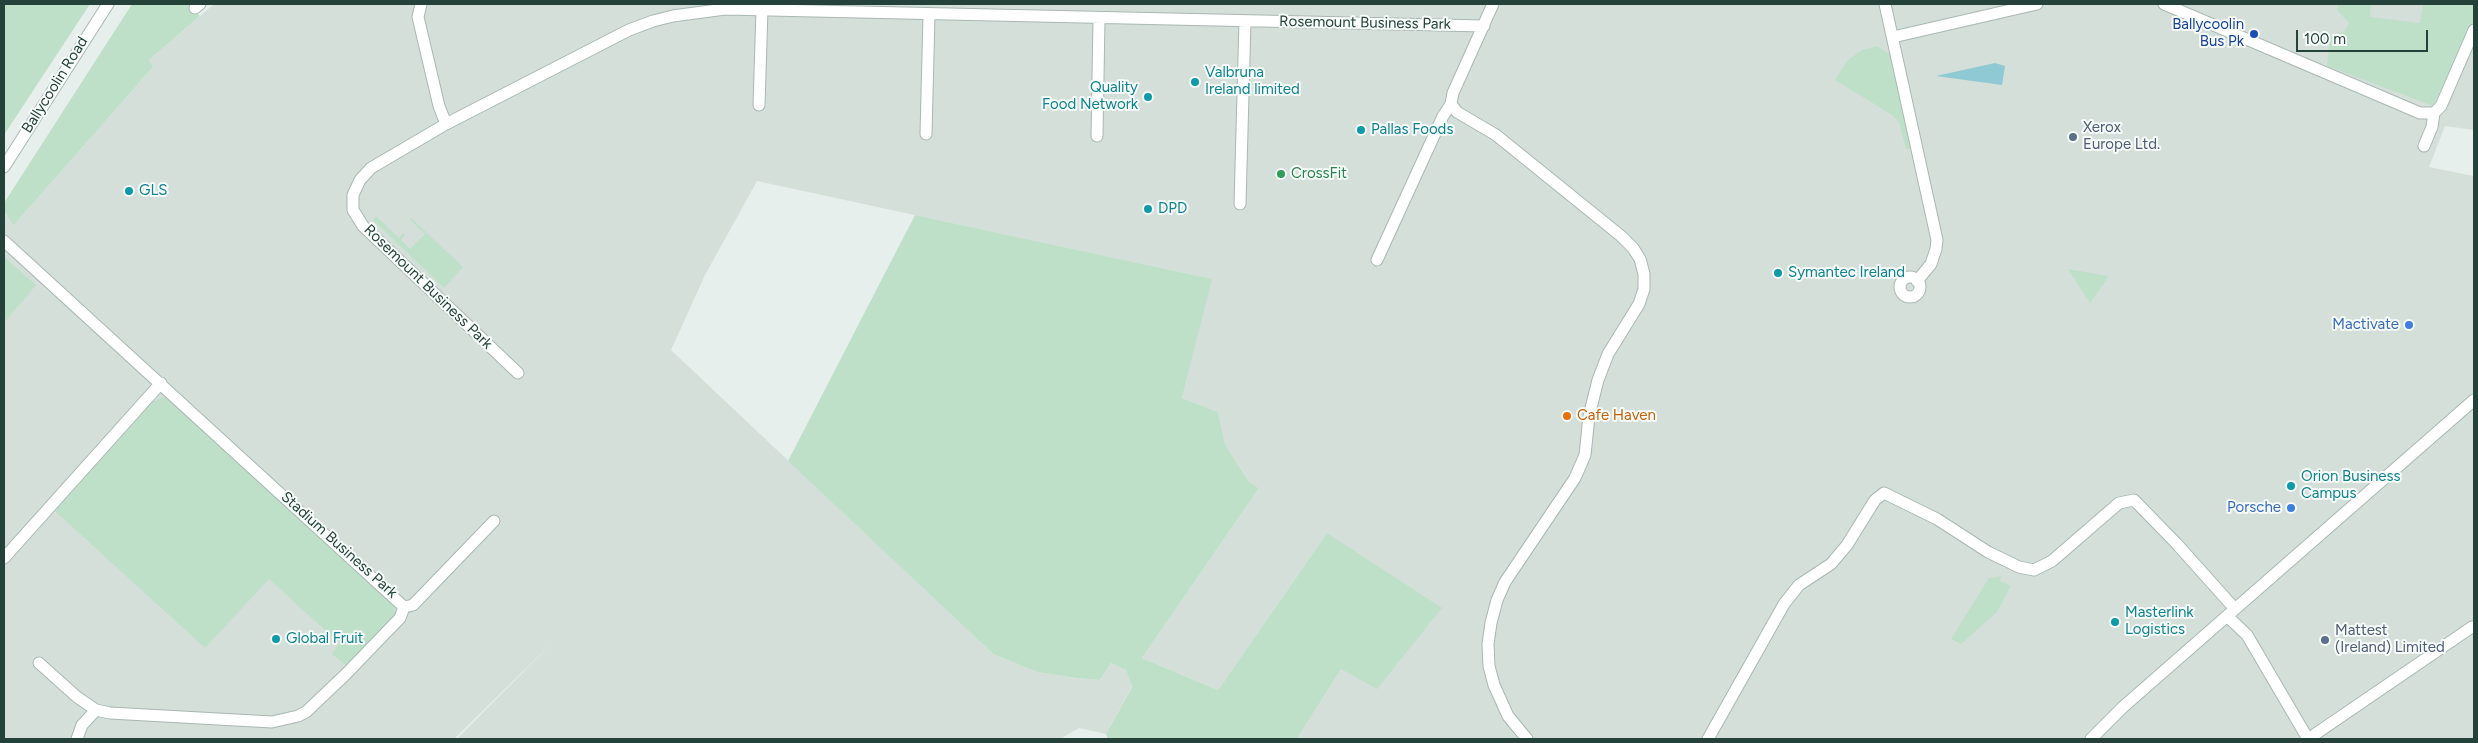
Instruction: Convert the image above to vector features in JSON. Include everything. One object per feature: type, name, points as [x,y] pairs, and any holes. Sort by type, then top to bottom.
[{"type":"street","name":"Ballycoolin Road","points":[[4,167],[108,4]]},
{"type":"street","points":[[421,4],[418,17],[439,106],[446,124]]},
{"type":"street","points":[[1377,260],[1443,116],[1451,104],[1453,93],[1493,4]]},
{"type":"street","points":[[1885,4],[1937,240],[1931,264],[1917,281]]},
{"type":"street","points":[[1893,36],[2038,4]]},
{"type":"street","points":[[2164,4],[2420,112],[2434,113]]},
{"type":"street","points":[[759,106],[762,10]]},
{"type":"street","name":"Rosemount Business Park","points":[[518,373],[363,226],[353,210],[353,195],[365,174],[446,124],[629,30],[653,21],[700,11],[762,10],[1099,19],[1484,26]]},
{"type":"street","points":[[926,134],[929,15]]},
{"type":"street","points":[[1096,136],[1099,19]]},
{"type":"street","points":[[1240,204],[1245,21]]},
{"type":"street","points":[[2424,146],[2432,127],[2434,113],[2441,106],[2474,30]]},
{"type":"street","points":[[1451,104],[1457,112],[1496,135],[1621,236],[1637,253],[1644,274],[1644,289],[1639,304],[1608,354],[1598,380],[1588,416],[1585,455],[1546,524],[1505,582],[1497,600],[1491,623],[1489,659],[1494,685],[1508,716],[1527,739]]},
{"type":"street","name":"Stadium Business Park","points":[[4,241],[404,607],[400,618],[346,674],[306,712],[291,718],[272,722],[110,713],[96,710]]},
{"type":"street","points":[[4,558],[161,383]]},
{"type":"street","points":[[2091,739],[2124,707],[2231,612],[2474,400]]},
{"type":"street","points":[[1708,739],[1784,604],[1799,586],[1831,564],[1847,546],[1875,500],[1884,493],[1937,520],[1988,552],[2019,567],[2034,570],[2052,561],[2119,503],[2134,500],[2176,543],[2231,612],[2247,635],[2308,739],[2472,627]]},
{"type":"street","points":[[404,607],[413,605],[494,521]]},
{"type":"street","points":[[39,663],[77,697],[96,710],[82,725],[77,739]]},
{"type":"shaded area","points":[[214,4],[2474,4],[2474,130],[2445,126],[2429,167],[2474,176],[2474,739],[1297,739],[1341,669],[1327,533],[1218,690],[1142,658],[1259,488],[1249,482],[1225,444],[1218,412],[1182,398],[1211,279],[757,181],[705,275],[671,350],[993,654],[1037,672],[1076,678],[1100,680],[1111,663],[1126,670],[1132,686],[1106,734],[1079,728],[1060,739],[457,739],[551,644],[454,739],[4,739],[4,210],[13,226],[153,67],[149,60]]},
{"type":"green space","points":[[4,4],[90,4],[4,135]]},
{"type":"green space","points":[[132,4],[187,4],[200,16],[149,60],[153,67],[13,226],[4,210],[4,203]]},
{"type":"green space","points":[[2338,4],[2371,4],[2370,17],[2420,23],[2423,4],[2474,4],[2474,20],[2433,106],[2327,66],[2330,36],[2344,32],[2349,23],[2337,10]]},
{"type":"green space","points":[[1877,46],[1891,55],[1912,148],[1906,149],[1899,122],[1892,115],[1835,80],[1848,60],[1862,50]]},
{"type":"green space","points":[[915,215],[1212,279],[1182,398],[1218,412],[1225,444],[1249,482],[1259,488],[1142,658],[1218,690],[1327,533],[1442,608],[1377,689],[1341,669],[1297,739],[1108,739],[1106,734],[1132,687],[1126,670],[1111,663],[1100,680],[1076,678],[1037,672],[993,654],[788,461]]},
{"type":"green space","points":[[376,216],[399,238],[403,233],[405,235],[401,240],[410,249],[425,234],[411,218],[463,267],[444,288],[373,220]]},
{"type":"green space","points":[[4,257],[36,285],[4,323]]},
{"type":"green space","points":[[2068,269],[2109,276],[2090,303]]},
{"type":"green space","points":[[163,397],[172,400],[395,607],[394,618],[348,667],[332,654],[339,643],[269,579],[205,648],[56,512],[57,506],[151,403]]},
{"type":"green space","points":[[2001,576],[2000,581],[2011,586],[1997,612],[1961,644],[1951,639],[1989,578]]},
{"type":"water","points":[[1995,63],[2005,66],[2002,85],[1936,76]]},
{"type":"place","name":"Ballycoolin Bus Pk","points":[[2254,34]]},
{"type":"place","name":"Valbruna Ireland limited","points":[[1195,82]]},
{"type":"place","name":"Quality Food Network","points":[[1148,97]]},
{"type":"place","name":"Pallas Foods","points":[[1361,130]]},
{"type":"place","name":"Xerox Europe Ltd.","points":[[2073,137]]},
{"type":"place","name":"CrossFit","points":[[1281,174]]},
{"type":"place","name":"GLS","points":[[129,191]]},
{"type":"place","name":"DPD","points":[[1148,209]]},
{"type":"place","name":"Symantec Ireland","points":[[1778,273]]},
{"type":"place","name":"Mactivate","points":[[2409,325]]},
{"type":"place","name":"Cafe Haven","points":[[1567,416]]},
{"type":"place","name":"Orion Business Campus","points":[[2291,486]]},
{"type":"place","name":"Porsche","points":[[2291,508]]},
{"type":"place","name":"Masterlink Logistics","points":[[2115,622]]},
{"type":"place","name":"Global Fruit","points":[[276,639]]},
{"type":"place","name":"Mattest (Ireland) Limited","points":[[2325,640]]}]
